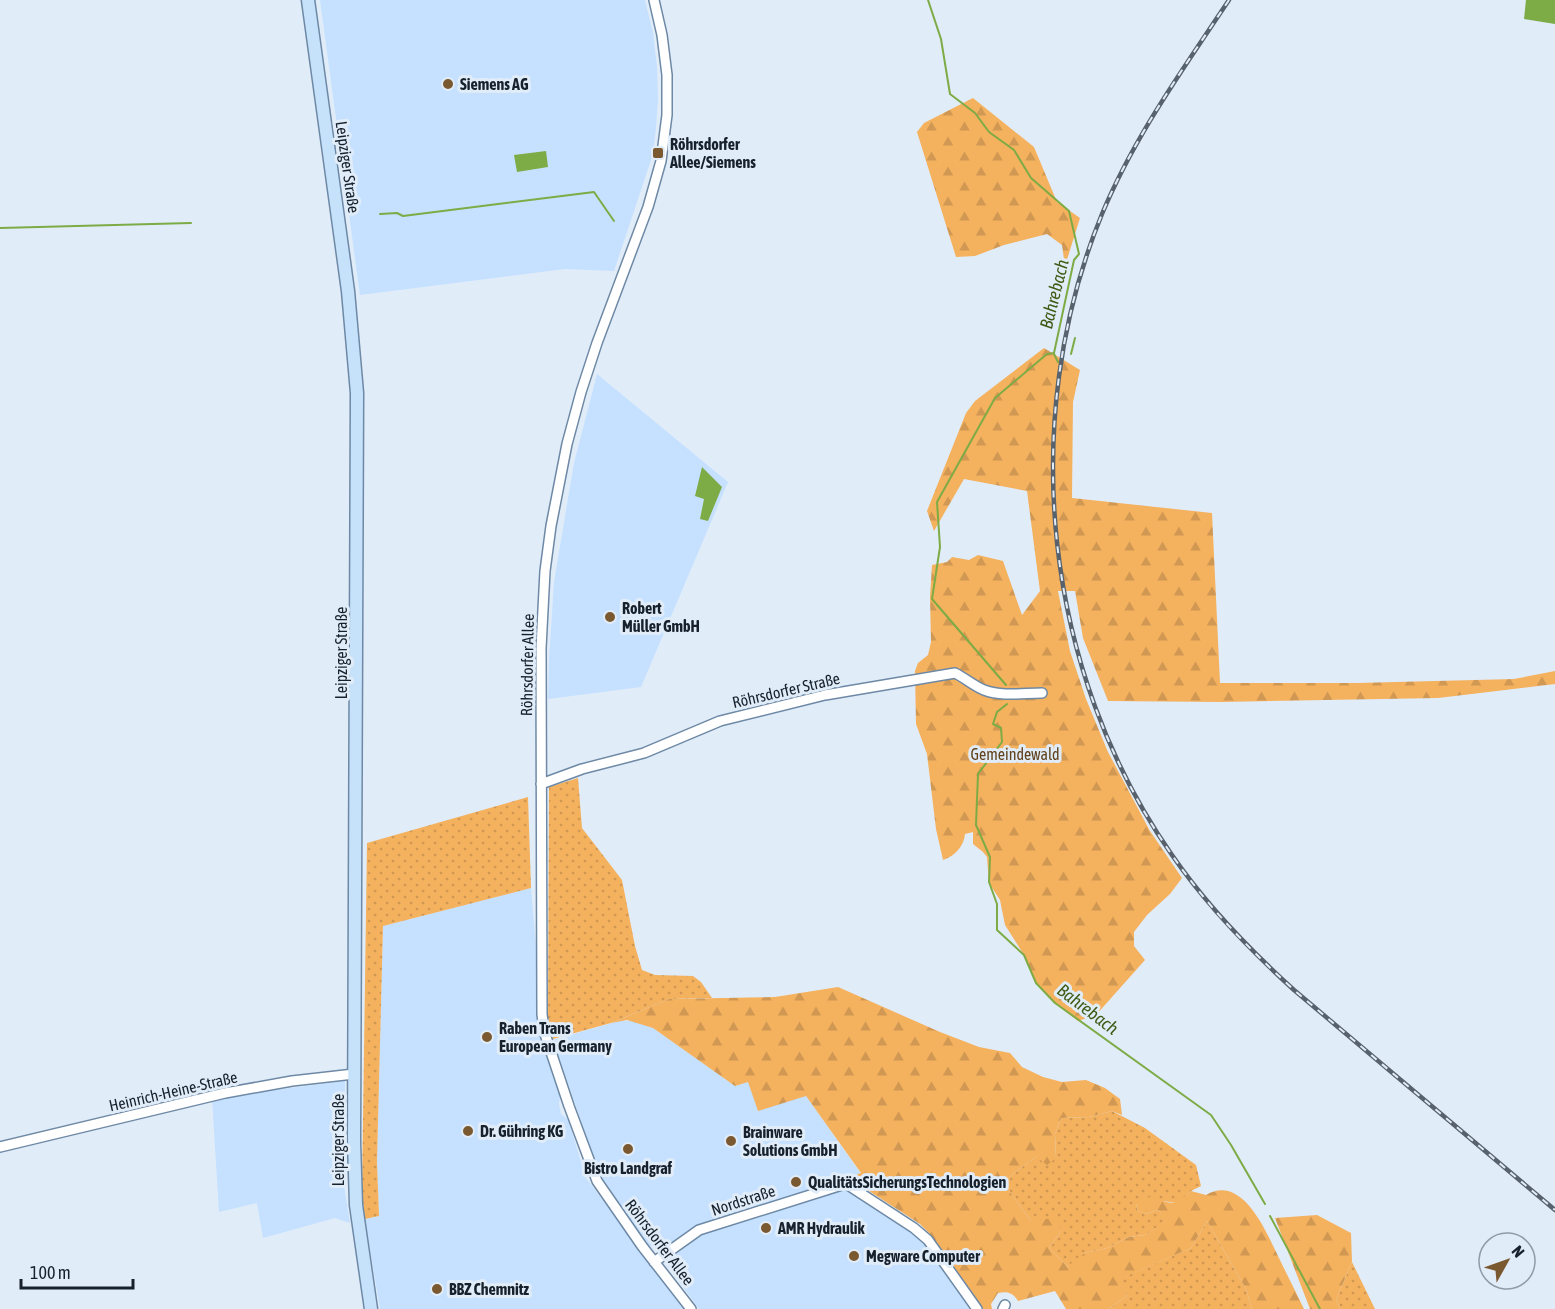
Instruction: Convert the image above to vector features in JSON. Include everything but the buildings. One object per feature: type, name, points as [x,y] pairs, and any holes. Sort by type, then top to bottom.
[{"type":"main road","name":"Leipziger Straße","points":[[308,0],[348,291],[357,393],[354,1074],[356,1205],[371,1309]]},
{"type":"street","name":"Röhrsdorfer Allee","points":[[654,0],[663,35],[667,75],[667,115],[661,161],[648,207],[581,392],[567,444],[548,549],[542,614],[542,1014],[544,1031],[590,1168],[607,1197],[691,1309]]},
{"type":"street","name":"Röhrsdorfer Straße","points":[[541,784],[582,768],[644,753],[720,722],[825,694],[955,673],[983,690],[1003,694],[1042,693]]},
{"type":"street","name":"Heinrich-Heine-Straße","points":[[0,1147],[225,1094],[292,1081],[354,1074]]},
{"type":"street","name":"Nordstraße","points":[[654,1262],[699,1230],[848,1185],[923,1235],[977,1309]]},
{"type":"shaded area","points":[[320,0],[645,0],[653,33],[657,67],[656,128],[653,154],[614,271],[565,269],[360,295]]},
{"type":"shaded area","points":[[1526,0],[1555,0],[1555,24],[1524,19]]},
{"type":"shaded area","points":[[546,151],[548,167],[517,172],[514,155]]},
{"type":"shaded area","name":"Robert Müller GmbH","points":[[597,374],[728,482],[641,687],[548,699],[554,582],[574,463]]},
{"type":"shaded area","points":[[702,467],[722,487],[708,521],[700,519],[704,499],[695,496]]},
{"type":"shaded area","points":[[531,888],[537,957],[538,1021],[542,1042],[560,1096],[561,1114],[568,1119],[586,1178],[686,1309],[380,1309],[365,1219],[379,1216],[377,1162],[383,926]]},
{"type":"shaded area","points":[[619,1021],[635,1021],[653,1028],[735,1086],[748,1082],[806,1096],[861,1174],[698,1225],[666,1247],[658,1249],[648,1245],[599,1173],[553,1040]]},
{"type":"shaded area","points":[[345,1081],[344,1185],[350,1223],[335,1218],[263,1238],[257,1203],[219,1212],[212,1098]]},
{"type":"shaded area","points":[[843,1190],[850,1191],[917,1234],[973,1309],[699,1309],[667,1265],[668,1259],[706,1232]]},
{"type":"green space","points":[[973,98],[1034,147],[1057,202],[1080,218],[1065,266],[1062,245],[1047,234],[1004,245],[975,256],[956,257],[917,132],[924,123]]},
{"type":"green space","name":"Gemeindewald","points":[[1044,348],[1080,370],[1073,402],[1072,498],[1212,513],[1220,683],[1357,683],[1514,679],[1555,671],[1555,684],[1438,698],[1221,702],[1108,701],[1083,638],[1075,591],[1058,591],[1070,651],[1086,699],[1108,752],[1150,831],[1182,878],[1134,932],[1134,946],[1145,960],[1096,1015],[1078,1021],[1055,1003],[1036,983],[1024,955],[1005,925],[1000,900],[989,883],[987,857],[973,844],[973,832],[965,834],[958,850],[943,860],[936,829],[927,754],[916,724],[915,671],[918,663],[928,655],[931,642],[932,565],[947,562],[952,557],[969,560],[978,555],[1003,561],[1022,615],[1040,591],[1027,491],[964,479],[934,531],[927,511],[966,413],[975,401]]},
{"type":"green space","points":[[578,778],[582,828],[622,880],[642,970],[655,975],[693,976],[701,982],[712,998],[669,999],[611,1023],[553,1039],[548,1017],[549,787]]},
{"type":"green space","points":[[528,797],[531,888],[383,926],[377,1162],[379,1216],[365,1219],[362,1192],[367,843]]},
{"type":"green space","points":[[838,987],[979,1047],[1010,1053],[1022,1067],[1043,1077],[1062,1082],[1086,1080],[1105,1088],[1120,1099],[1122,1115],[1112,1111],[1089,1117],[1061,1118],[1055,1134],[1056,1158],[1047,1165],[1036,1157],[1015,1172],[1004,1184],[1031,1221],[1054,1218],[1059,1223],[1061,1231],[1049,1248],[1068,1267],[1085,1253],[1107,1248],[1129,1237],[1145,1235],[1167,1221],[1158,1210],[1146,1214],[1138,1211],[1136,1204],[1149,1197],[1172,1203],[1191,1191],[1206,1195],[1219,1190],[1231,1192],[1252,1209],[1268,1235],[1304,1309],[1252,1309],[1246,1289],[1207,1221],[1191,1248],[1120,1279],[1127,1296],[1108,1309],[1066,1309],[1055,1291],[1018,1301],[1010,1293],[998,1293],[991,1304],[992,1309],[983,1309],[929,1233],[920,1224],[855,1182],[841,1180],[861,1173],[806,1096],[758,1111],[748,1082],[735,1086],[653,1028],[627,1020],[611,1023],[669,999],[775,997]]},
{"type":"green space","points":[[1112,1111],[1145,1128],[1196,1165],[1201,1186],[1191,1191],[1178,1203],[1162,1201],[1136,1204],[1138,1211],[1146,1214],[1158,1210],[1168,1221],[1145,1235],[1129,1237],[1107,1248],[1085,1253],[1068,1267],[1049,1248],[1061,1231],[1031,1221],[1004,1184],[1015,1172],[1036,1157],[1056,1158],[1055,1134],[1061,1118],[1089,1117]]},
{"type":"green space","points":[[1317,1215],[1351,1233],[1352,1262],[1336,1300],[1341,1309],[1310,1309],[1275,1218]]},
{"type":"green space","points":[[1207,1221],[1246,1289],[1252,1309],[1108,1309],[1127,1296],[1119,1279],[1191,1248]]},
{"type":"green space","points":[[1352,1262],[1375,1309],[1341,1309],[1336,1300]]},
{"type":"waterway","name":"Bahrebach","points":[[928,0],[941,39],[950,94],[975,113],[989,132],[1014,150],[1031,178],[1069,211],[1079,254],[1074,260],[1054,353],[1047,354],[995,398],[937,502],[940,547],[932,599],[1006,685]]},
{"type":"waterway","points":[[380,214],[397,213],[403,216],[594,192],[614,221]]},
{"type":"waterway","points":[[0,228],[191,223]]},
{"type":"waterway","points":[[1071,354],[1075,338]]},
{"type":"waterway","points":[[1054,354],[1058,362]]},
{"type":"waterway","name":"Bahrebach","points":[[1007,704],[997,712],[993,724],[1001,728],[1002,742],[978,774],[976,825],[990,857],[989,882],[997,904],[997,930],[1024,955],[1036,983],[1055,1003],[1211,1115],[1265,1204]]},
{"type":"waterway","name":"Bahrebach","points":[[1270,1216],[1320,1309]]},
{"type":"railway","points":[[1229,0],[1160,104],[1129,158],[1102,214],[1075,293],[1059,376],[1053,460],[1057,544],[1071,626],[1095,707],[1129,783],[1172,855],[1214,909],[1245,943],[1294,990],[1555,1210]]},
{"type":"place","name":"Siemens AG","points":[[448,84]]},
{"type":"place","name":"Röhrsdorfer Allee/Siemens","points":[[658,153]]},
{"type":"place","name":"Robert Müller GmbH","points":[[610,617]]},
{"type":"place","name":"Raben Trans European Germany","points":[[487,1037]]},
{"type":"place","name":"Dr. Gühring KG","points":[[468,1131]]},
{"type":"place","name":"Brainware Solutions GmbH","points":[[731,1141]]},
{"type":"place","name":"Bistro Landgraf","points":[[628,1149]]},
{"type":"place","name":"QualitätsSicherungsTechnologien","points":[[796,1182]]},
{"type":"place","name":"AMR Hydraulik","points":[[766,1228]]},
{"type":"place","name":"Megware Computer","points":[[854,1256]]},
{"type":"place","name":"BBZ Chemnitz","points":[[437,1289]]}]
